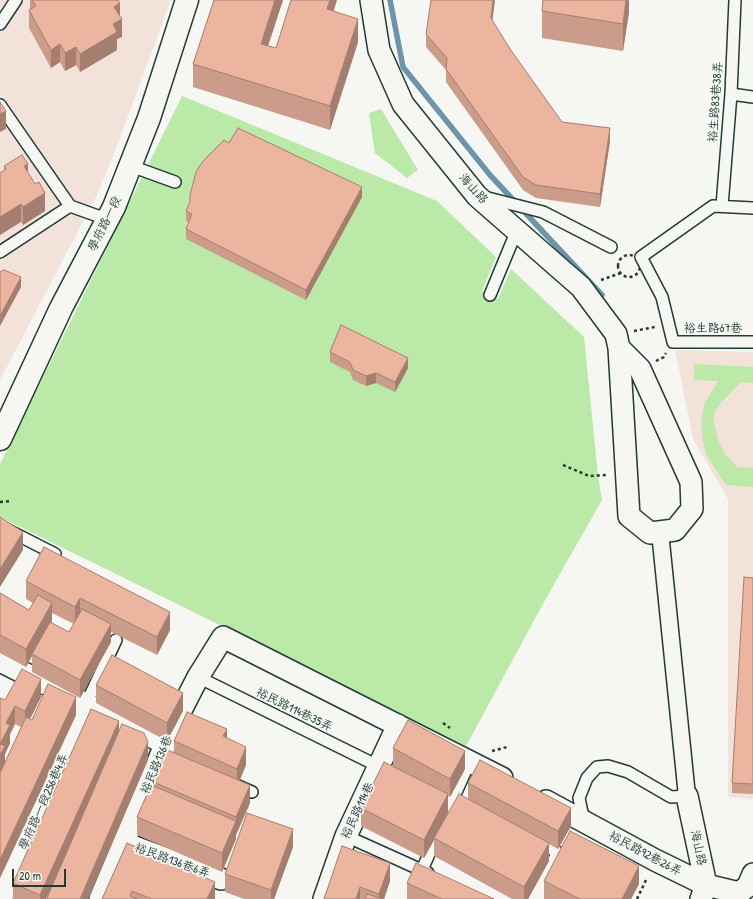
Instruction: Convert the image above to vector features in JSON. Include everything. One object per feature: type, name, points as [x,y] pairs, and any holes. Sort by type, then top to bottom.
[{"type":"street","name":"學府路一段","points":[[0,438],[61,308],[109,220],[149,118],[186,0]]},
{"type":"street","name":"海山路","points":[[371,0],[380,50],[402,104],[477,196],[581,287],[617,341],[640,369]]},
{"type":"street","points":[[617,341],[628,516],[650,533],[675,530],[692,509],[691,482],[640,369]]},
{"type":"street","points":[[660,532],[687,796]]},
{"type":"street","name":"裕民路136巷","points":[[100,899],[198,677],[223,637]]},
{"type":"street","name":"裕民路92巷26弄","points":[[223,637],[470,761],[524,790],[574,838],[655,860],[703,892],[739,893],[748,886],[753,874]]},
{"type":"street","points":[[0,661],[86,704],[165,751]]},
{"type":"street","name":"學府路一段256巷4弄","points":[[1,899],[86,704]]},
{"type":"street","name":"裕民路114巷","points":[[324,899],[346,836],[385,770],[398,725]]},
{"type":"street","name":"海山路","points":[[687,796],[703,892]]},
{"type":"street","points":[[536,899],[574,838]]},
{"type":"street","name":"裕民路136巷6弄","points":[[124,843],[221,879]]},
{"type":"lane","points":[[0,24],[16,0]]},
{"type":"lane","name":"裕生路83巷38弄","points":[[718,206],[731,94],[735,0]]},
{"type":"lane","points":[[731,94],[753,97]]},
{"type":"lane","points":[[0,105],[70,206],[109,220]]},
{"type":"lane","points":[[130,166],[175,182]]},
{"type":"lane","points":[[477,196],[543,212],[611,247]]},
{"type":"lane","points":[[0,252],[70,206]]},
{"type":"lane","points":[[673,342],[662,297],[641,257],[718,206],[753,208]]},
{"type":"lane","points":[[490,295],[517,230]]},
{"type":"lane","name":"裕生路67巷","points":[[673,342],[753,342]]},
{"type":"lane","points":[[0,526],[63,558]]},
{"type":"lane","points":[[86,704],[116,640]]},
{"type":"lane","name":"裕民路114巷35弄","points":[[198,677],[385,770]]},
{"type":"lane","points":[[422,870],[451,801],[470,761]]},
{"type":"lane","points":[[528,838],[574,838],[579,798],[588,778],[597,767],[608,766],[628,772],[671,797],[687,796]]},
{"type":"lane","points":[[223,780],[252,792]]},
{"type":"lane","points":[[425,789],[479,815]]},
{"type":"lane","points":[[346,836],[440,878]]},
{"type":"path","points":[[617,341],[654,327],[673,342],[664,357],[640,369]]},
{"type":"path","points":[[563,465],[589,476],[607,475]]},
{"type":"path","points":[[0,502],[12,501]]},
{"type":"path","points":[[637,899],[655,860]]},
{"type":"shaded area","points":[[0,0],[171,0],[115,151],[96,197],[0,380]]},
{"type":"shaded area","points":[[675,350],[753,352],[753,799],[728,797],[728,499],[693,439]]},
{"type":"green space","points":[[182,96],[437,201],[496,257],[482,291],[498,299],[511,269],[584,337],[598,476],[602,500],[544,602],[466,746],[0,517],[0,464]]},
{"type":"green space","points":[[381,109],[418,170],[407,178],[375,153],[369,113]]},
{"type":"green space","points":[[694,364],[753,367],[753,383],[741,382],[718,406],[713,418],[718,440],[726,455],[737,467],[753,468],[753,487],[726,485],[707,456],[703,442],[701,423],[704,405],[718,381],[694,380]]},
{"type":"building","points":[[32,0],[118,0],[120,3],[114,7],[122,19],[113,24],[117,32],[80,54],[76,47],[65,53],[60,44],[51,50],[29,10],[36,6]]},
{"type":"building","points":[[214,0],[275,0],[261,44],[276,48],[291,0],[330,0],[327,9],[358,19],[330,106],[193,64]]},
{"type":"building","points":[[431,0],[493,0],[491,18],[510,49],[562,122],[610,128],[600,194],[536,185],[523,177],[446,69],[447,58],[426,34]]},
{"type":"building","points":[[543,0],[626,0],[623,24],[542,11]]},
{"type":"building","points":[[0,102],[6,111],[0,114]]},
{"type":"building","points":[[238,128],[362,187],[306,290],[186,229],[192,214],[186,211],[190,202],[190,195],[196,172],[203,161],[224,140],[229,143]]},
{"type":"building","points":[[22,155],[28,164],[24,166],[35,184],[39,182],[45,193],[23,207],[21,204],[0,217],[0,173],[6,169],[4,166]]},
{"type":"building","points":[[4,270],[21,277],[0,316],[0,272]]},
{"type":"building","points":[[341,325],[408,358],[395,382],[376,373],[366,376],[353,370],[350,362],[330,352]]},
{"type":"building","points":[[0,517],[23,532],[0,569]]},
{"type":"building","points":[[44,547],[170,612],[157,637],[80,598],[75,607],[26,581]]},
{"type":"building","points":[[744,577],[753,578],[753,784],[732,783]]},
{"type":"building","points":[[0,593],[29,610],[38,595],[52,603],[26,649],[0,635]]},
{"type":"building","points":[[82,609],[111,624],[80,680],[32,654],[50,622],[69,632]]},
{"type":"building","points":[[112,655],[183,693],[167,723],[96,685]]},
{"type":"building","points":[[22,669],[41,679],[25,711],[15,706],[6,723],[10,725],[0,744],[0,698],[5,700]]},
{"type":"building","points":[[48,684],[76,697],[0,860],[0,773],[26,717],[32,720]]},
{"type":"building","points":[[91,709],[119,721],[40,895],[13,883]]},
{"type":"building","points":[[187,712],[227,729],[223,736],[246,747],[237,769],[174,741]]},
{"type":"building","points":[[408,720],[465,751],[450,779],[393,748]]},
{"type":"building","points":[[122,724],[144,733],[148,742],[80,899],[49,899],[47,898]]},
{"type":"building","points":[[0,744],[5,746],[0,755]]},
{"type":"building","points":[[165,749],[250,785],[236,817],[151,781]]},
{"type":"building","points":[[480,760],[571,808],[558,831],[468,783]]},
{"type":"building","points":[[384,762],[448,794],[424,840],[361,808]]},
{"type":"building","points":[[151,785],[236,821],[222,853],[137,817]]},
{"type":"building","points":[[459,794],[549,843],[524,887],[434,838]]},
{"type":"building","points":[[247,813],[293,829],[271,890],[225,874]]},
{"type":"building","points":[[570,831],[639,866],[622,899],[580,899],[544,881]]},
{"type":"building","points":[[127,843],[215,882],[207,899],[152,899],[132,891],[130,896],[138,899],[102,899]]},
{"type":"building","points":[[342,846],[390,863],[379,894],[360,887],[356,899],[324,899]]},
{"type":"building","points":[[416,863],[494,899],[442,899],[407,883]]},
{"type":"building","points":[[367,894],[383,899],[365,899]]},
{"type":"waterway","points":[[390,0],[403,67],[490,175],[602,295]]}]
